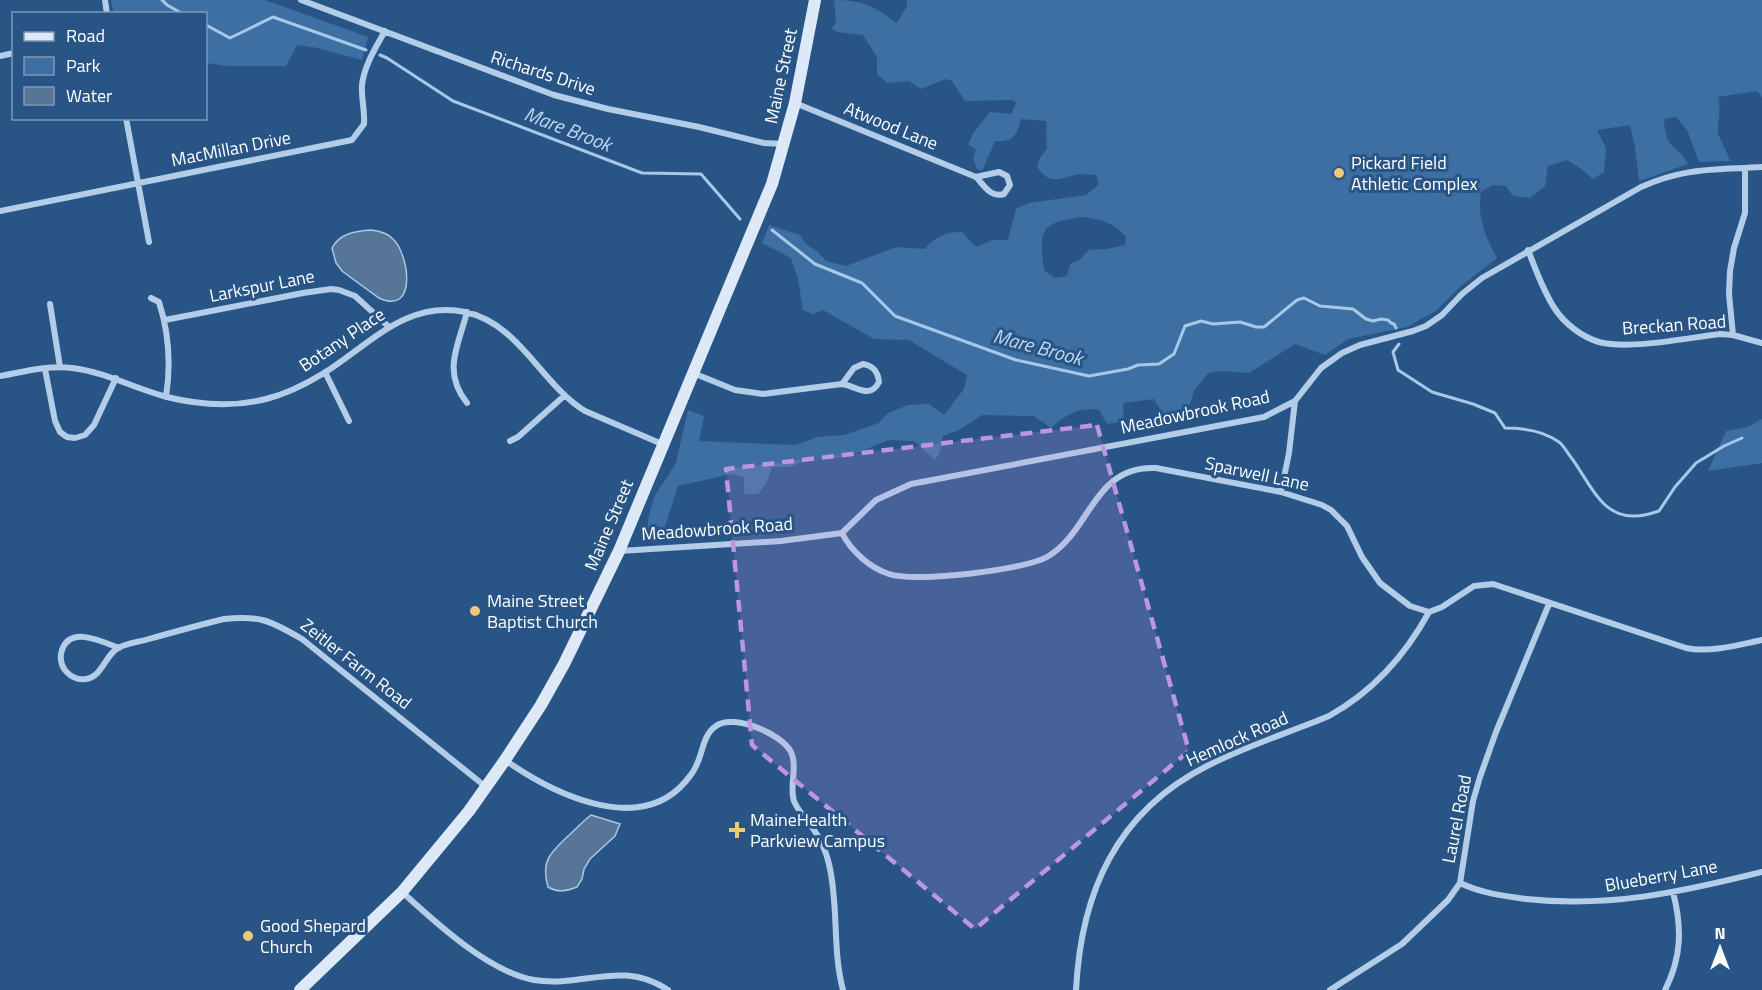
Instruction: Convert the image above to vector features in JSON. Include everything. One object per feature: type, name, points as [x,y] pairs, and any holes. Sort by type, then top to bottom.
[{"type":"street","name":"Richards Drive","points":[[302,0],[554,95],[764,143],[784,144]]},
{"type":"street","name":"Maine Street","points":[[300,990],[402,892],[469,811],[541,705],[564,664],[619,551],[772,184],[795,103],[815,0]]},
{"type":"street","name":"MacMillan Drive","points":[[0,211],[352,140],[364,124],[362,86],[364,74],[385,31]]},
{"type":"street","name":"Atwood Lane","points":[[795,103],[976,177],[993,195],[1004,194],[1010,185],[1006,176],[999,172],[976,177]]},
{"type":"street","points":[[126,120],[149,242]]},
{"type":"street","name":"Meadowbrook Road","points":[[619,551],[781,541],[843,533],[876,500],[911,484],[1264,417],[1295,401],[1321,368],[1342,353],[1360,345],[1426,326],[1442,315],[1462,294],[1482,278],[1641,187],[1661,178],[1687,171],[1762,167]]},
{"type":"street","points":[[1733,335],[1729,294],[1730,271],[1744,213],[1745,168]]},
{"type":"street","name":"Breckan Road","points":[[1528,250],[1539,280],[1556,309],[1571,326],[1588,338],[1616,344],[1720,334],[1733,335],[1762,344]]},
{"type":"street","name":"Larkspur Lane","points":[[165,320],[331,289],[355,296],[388,326]]},
{"type":"street","points":[[151,298],[159,302],[165,320],[169,346],[169,379],[166,397]]},
{"type":"street","points":[[50,304],[60,366]]},
{"type":"street","name":"Botany Place","points":[[0,376],[60,366],[116,378],[166,397],[196,403],[244,403],[290,391],[324,372],[388,326],[410,316],[444,309],[467,312],[500,327],[564,396],[585,411],[662,444]]},
{"type":"street","points":[[467,312],[453,369],[456,387],[467,403]]},
{"type":"street","points":[[692,372],[735,390],[763,394],[842,384],[869,392],[877,386],[878,376],[874,368],[869,365],[858,365],[842,384]]},
{"type":"street","points":[[45,369],[55,421],[60,432],[67,437],[75,438],[85,435],[94,425],[116,378]]},
{"type":"street","points":[[324,372],[349,421]]},
{"type":"street","points":[[510,441],[519,437],[564,396]]},
{"type":"street","points":[[1281,492],[1289,453],[1295,401]]},
{"type":"street","name":"Sparwell Lane","points":[[843,533],[848,544],[856,552],[887,574],[914,577],[969,573],[1031,563],[1048,556],[1063,544],[1102,490],[1118,477],[1136,470],[1156,468],[1281,492],[1313,501],[1331,510],[1347,526],[1362,557],[1380,583],[1410,606],[1429,612]]},
{"type":"street","points":[[1429,612],[1442,607],[1465,590],[1484,584],[1493,584],[1696,650],[1762,640]]},
{"type":"street","name":"Laurel Road","points":[[1330,990],[1402,944],[1448,900],[1460,883],[1473,801],[1480,777],[1496,732],[1549,604]]},
{"type":"street","name":"Hemlock Road","points":[[1076,990],[1081,936],[1094,892],[1114,850],[1140,815],[1171,788],[1204,767],[1329,716],[1355,700],[1379,680],[1415,637],[1429,612]]},
{"type":"street","name":"Zeitler Farm Road","points":[[119,648],[224,619],[252,618],[270,621],[302,639],[486,787]]},
{"type":"street","points":[[75,637],[91,638],[119,648],[94,675],[86,679],[70,675],[63,668],[60,659],[62,648],[75,637]]},
{"type":"street","points":[[505,760],[542,783],[577,799],[612,807],[630,808],[665,798],[681,787],[694,770],[713,728],[722,722],[732,721],[751,725],[777,737],[792,754],[792,791],[795,803],[814,830],[829,863],[835,900],[837,950],[843,990]]},
{"type":"street","name":"Blueberry Lane","points":[[1460,883],[1492,894],[1565,902],[1602,902],[1673,892],[1762,872]]},
{"type":"street","points":[[402,892],[462,942],[510,974],[536,980],[554,981],[633,975],[652,980],[668,990]]},
{"type":"street","points":[[1665,990],[1674,971],[1680,948],[1680,925],[1673,892]]},
{"type":"highlighted area","points":[[1097,425],[1189,751],[975,929],[752,745],[726,469]]},
{"type":"green space","points":[[111,0],[265,0],[368,37],[362,60],[297,45],[286,66],[229,66],[207,63],[207,12],[114,12]]},
{"type":"green space","points":[[834,0],[868,5],[897,23],[907,6],[907,0],[1762,0],[1762,97],[1757,91],[1718,97],[1720,107],[1718,133],[1730,161],[1699,162],[1687,130],[1676,117],[1664,119],[1665,130],[1669,142],[1688,164],[1639,181],[1630,125],[1597,130],[1606,148],[1604,172],[1593,179],[1567,160],[1548,166],[1545,186],[1530,198],[1513,196],[1506,186],[1493,185],[1481,192],[1480,210],[1486,234],[1497,258],[1460,287],[1436,311],[1407,327],[1348,339],[1325,355],[1295,344],[1249,373],[1222,371],[1208,373],[1194,391],[1186,416],[1176,423],[1165,418],[1154,399],[1123,403],[1124,421],[1107,424],[1099,410],[1092,409],[1073,413],[1051,428],[1034,416],[982,415],[959,430],[943,436],[940,452],[935,460],[914,441],[888,440],[860,452],[836,458],[806,459],[791,467],[772,467],[767,482],[758,494],[744,494],[744,477],[731,474],[678,486],[662,536],[648,534],[648,520],[654,497],[676,463],[688,410],[704,416],[699,441],[795,445],[818,437],[844,435],[879,423],[888,413],[908,405],[929,404],[944,415],[964,389],[967,375],[909,340],[874,339],[823,310],[813,314],[803,310],[798,279],[791,258],[762,243],[769,225],[800,235],[807,245],[817,251],[826,261],[846,266],[896,247],[925,249],[937,238],[951,233],[962,232],[976,247],[992,240],[1008,240],[1016,209],[1028,203],[1086,195],[1099,184],[1096,175],[1081,174],[1052,179],[1042,173],[1037,166],[1047,149],[1046,121],[1021,119],[1013,137],[995,141],[983,169],[978,170],[973,159],[976,150],[968,144],[974,132],[990,112],[1011,114],[1016,103],[1013,100],[965,101],[952,81],[946,79],[921,89],[909,81],[887,83],[877,74],[877,57],[863,35],[837,32],[832,29],[836,21]],"holes":[[[1081,217],[1100,220],[1116,228],[1126,237],[1125,245],[1089,250],[1079,260],[1070,264],[1067,276],[1054,278],[1044,270],[1042,246],[1045,231],[1057,222]]]},
{"type":"green space","points":[[1762,419],[1762,463],[1708,471],[1726,431],[1748,427]]},
{"type":"water","points":[[371,230],[391,237],[399,247],[407,281],[405,291],[400,298],[391,301],[379,298],[342,271],[336,263],[332,248],[339,239],[354,232]]},
{"type":"water","points":[[591,815],[620,824],[615,836],[590,859],[577,887],[563,891],[548,887],[545,871],[548,859],[560,844]]},
{"type":"waterway","name":"Mare Brook","points":[[162,0],[179,12]]},
{"type":"waterway","name":"Mare Brook","points":[[207,26],[230,38],[273,17],[366,50]]},
{"type":"waterway","name":"Mare Brook","points":[[380,55],[453,101],[642,173],[701,174],[740,219]]},
{"type":"waterway","name":"Mare Brook","points":[[772,230],[815,264],[862,283],[895,316],[1016,360],[1089,376],[1138,365],[1159,364],[1174,354],[1185,326],[1201,321],[1213,324],[1240,322],[1264,327],[1297,300],[1304,298],[1320,306],[1353,309],[1366,319],[1373,321],[1388,320],[1396,328]]},
{"type":"waterway","name":"Mare Brook","points":[[1399,344],[1393,352],[1398,370],[1432,392],[1495,413],[1505,428],[1533,431],[1559,442],[1604,504],[1624,515],[1639,516],[1659,511],[1675,487],[1696,463],[1742,438]]},
{"type":"place","name":"Pickard Field Athletic Complex","points":[[1339,173]]},
{"type":"place","name":"Maine Street Baptist Church","points":[[475,611]]},
{"type":"place","name":"MaineHealth Parkview Campus","points":[[737,830]]},
{"type":"place","name":"Good Shepard Church","points":[[248,936]]}]
